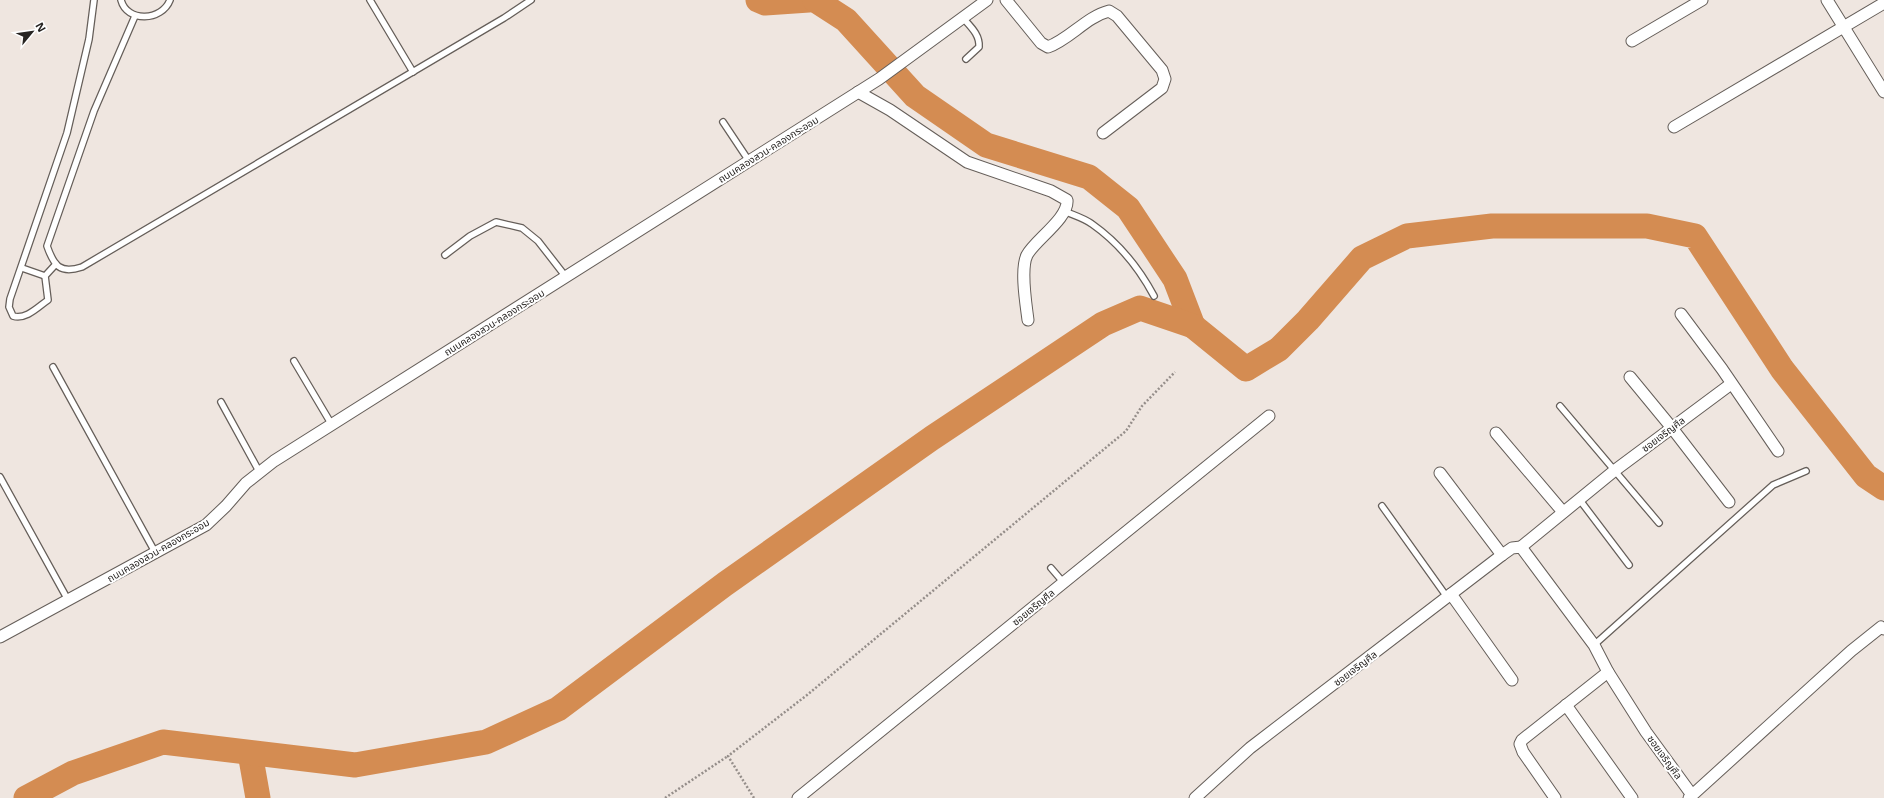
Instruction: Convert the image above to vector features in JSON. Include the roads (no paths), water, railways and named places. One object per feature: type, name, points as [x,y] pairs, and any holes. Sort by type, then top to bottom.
[{"type":"street","name":"ถนนคลองสวน-คลองกระออม","points":[[0,637],[206,524],[226,506],[246,483],[274,461],[879,79],[987,0]]},
{"type":"street","points":[[1006,0],[1041,43],[1048,47],[1061,42],[1099,14],[1109,11],[1117,16],[1162,70],[1165,79],[1162,88],[1103,133]]},
{"type":"street","points":[[1632,41],[1702,0]]},
{"type":"street","points":[[1827,0],[1884,92]]},
{"type":"street","points":[[1674,127],[1884,3]]},
{"type":"street","points":[[858,92],[890,110],[967,162],[1064,197],[1067,203],[1064,211],[1028,254],[1024,277],[1028,320]]},
{"type":"street","points":[[1681,314],[1711,353],[1778,451]]},
{"type":"street","points":[[1630,377],[1672,428],[1729,502]]},
{"type":"street","name":"ซอยเจริญศีล","points":[[1195,798],[1250,748],[1502,555],[1512,548],[1521,547],[1614,471],[1731,384]]},
{"type":"street","name":"ซอยเจริญศีล","points":[[798,798],[1269,416]]},
{"type":"street","points":[[1496,433],[1563,512]]},
{"type":"street","points":[[1440,473],[1502,555]]},
{"type":"street","name":"ซอยเจริญศีล","points":[[1521,547],[1594,645],[1608,672],[1646,732],[1694,796],[1851,651],[1883,627]]},
{"type":"street","points":[[1449,595],[1512,680]]},
{"type":"street","points":[[1555,798],[1523,752],[1520,744],[1525,736],[1608,672]]},
{"type":"street","points":[[1566,705],[1632,798]]},
{"type":"lane","points":[[56,264],[46,276],[48,300],[27,315],[19,318],[13,316],[9,307],[67,133],[89,39],[94,0]]},
{"type":"lane","points":[[121,0],[122,5],[135,16],[152,17],[167,8],[170,0]]},
{"type":"lane","points":[[370,0],[413,72]]},
{"type":"lane","points":[[135,16],[94,111],[47,246],[51,258],[58,268],[71,271],[82,267],[504,18],[531,0]]},
{"type":"lane","points":[[963,18],[978,37],[980,42],[979,48],[966,59]]},
{"type":"lane","points":[[723,122],[749,161]]},
{"type":"lane","points":[[1064,211],[1091,223],[1123,250],[1146,281],[1154,296]]},
{"type":"lane","points":[[445,255],[470,236],[496,222],[522,228],[538,241],[566,277]]},
{"type":"lane","points":[[22,268],[46,276]]},
{"type":"lane","points":[[294,361],[332,424]]},
{"type":"lane","points":[[53,367],[155,552]]},
{"type":"lane","points":[[221,402],[260,473]]},
{"type":"lane","points":[[1560,406],[1659,523]]},
{"type":"lane","points":[[1594,645],[1773,485],[1806,471]]},
{"type":"lane","points":[[0,477],[68,600]]},
{"type":"lane","points":[[1579,499],[1629,565]]},
{"type":"lane","points":[[1382,506],[1449,595]]},
{"type":"lane","points":[[1051,568],[1063,582]]},
{"type":"waterway","points":[[758,0],[765,3],[809,0]]},
{"type":"waterway","points":[[815,0],[846,20],[915,96],[986,145],[1089,177],[1128,208],[1175,279],[1193,326]]},
{"type":"waterway","points":[[26,798],[73,773],[163,742],[355,765],[486,742],[558,709],[725,584],[932,438],[1103,324],[1140,308],[1193,326],[1246,369],[1279,349],[1308,320],[1362,258],[1407,236],[1492,226],[1647,226],[1695,236],[1782,369],[1866,476],[1884,488]]},
{"type":"waterway","points":[[250,753],[258,798]]}]
